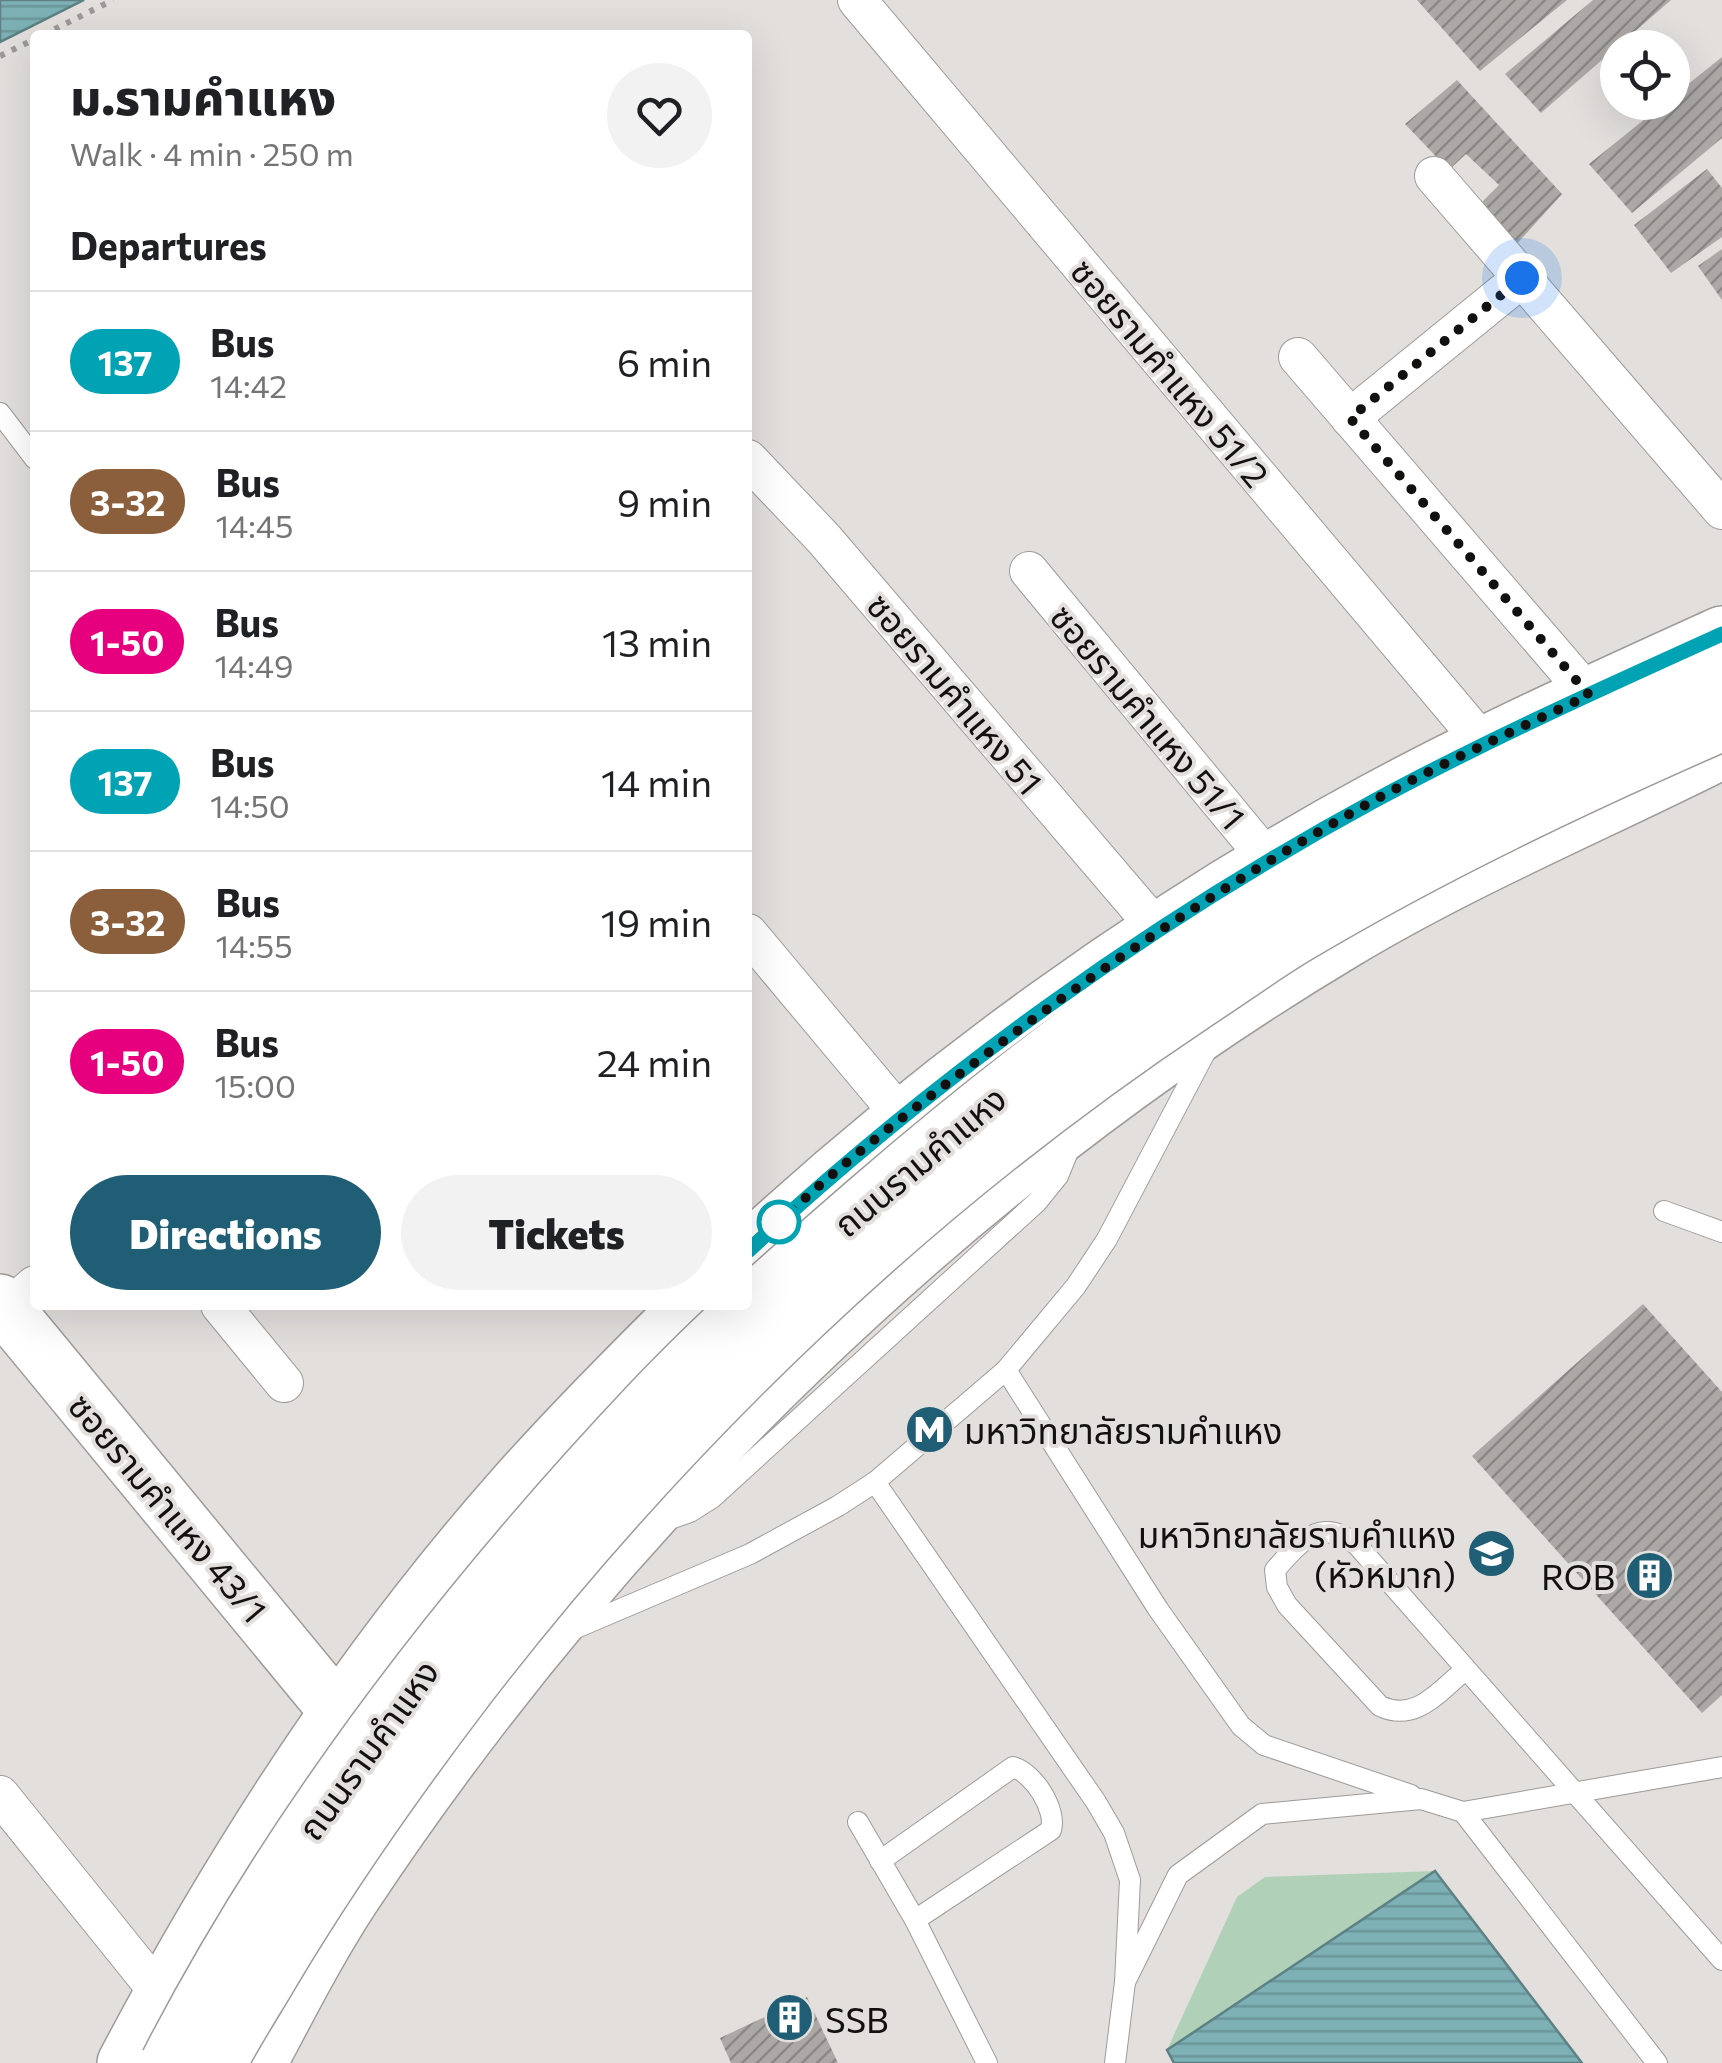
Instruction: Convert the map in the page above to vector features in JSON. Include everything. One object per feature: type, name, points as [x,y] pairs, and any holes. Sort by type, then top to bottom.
[{"type":"main road","name":"ถนนรามคำแหง","points":[[752,1246],[818,1185],[1026,1024],[1159,930],[1268,861],[1484,744],[1722,634]]},
{"type":"main road","points":[[1671,657],[1722,742]]},
{"type":"main road","name":"ถนนรามคำแหง","points":[[752,1305],[947,1132],[1102,1014],[1274,900],[1450,802],[1636,710],[1722,674]]},
{"type":"main road","points":[[1578,700],[1620,800]]},
{"type":"main road","name":"ถนนรามคำแหง","points":[[220,2063],[329,1880],[416,1754],[549,1582],[689,1427],[820,1300],[974,1164],[1126,1049],[1296,936],[1457,846],[1722,723]]},
{"type":"main road","name":"ถนนรามคำแหง","points":[[270,2043],[350,1900],[437,1776],[538,1644],[637,1528],[733,1428],[898,1272],[1077,1123],[1222,1018],[1348,939],[1537,840],[1722,752]]},
{"type":"main road","name":"ซอยรามคำแหง 43/1","points":[[14,1299],[338,1712]]},
{"type":"main road","name":"ถนนรามคำแหง","points":[[124,2063],[167,1982],[338,1712],[509,1493],[685,1310]]},
{"type":"main road","name":"ถนนรามคำแหง","points":[[168,2063],[278,1873],[381,1723],[513,1556],[654,1398],[747,1310]]},
{"type":"main road","points":[[167,1982],[270,2043]]},
{"type":"street","name":"ซอยรามคำแหง 51/2","points":[[857,0],[1484,744]]},
{"type":"street","points":[[1434,176],[1722,510]]},
{"type":"street","points":[[1350,418],[1522,278]]},
{"type":"street","points":[[1298,357],[1578,700]]},
{"type":"street","name":"ซอยรามคำแหง 51","points":[[752,463],[824,538],[1159,930]]},
{"type":"street","name":"ซอยรามคำแหง 51/1","points":[[1030,571],[1268,861]]},
{"type":"street","points":[[752,937],[902,1117]]},
{"type":"street","points":[[224,1310],[284,1383]]},
{"type":"street","points":[[0,1795],[167,1982]]},
{"type":"lane","points":[[0,412],[30,452]]},
{"type":"lane","points":[[538,1644],[750,1554],[875,1482],[1006,1370],[1049,1322],[1107,1239],[1222,1018]]},
{"type":"lane","points":[[1664,1211],[1722,1232]]},
{"type":"lane","points":[[1006,1370],[1201,1675],[1240,1726],[1264,1745],[1463,1812],[1722,1767]]},
{"type":"lane","points":[[875,1482],[1114,1833],[1130,1880],[1125,1982],[1115,2063]]},
{"type":"lane","points":[[1466,1670],[1418,1707],[1394,1712],[1380,1706],[1287,1605],[1277,1587],[1275,1570],[1304,1538],[1319,1533],[1347,1537],[1466,1670],[1722,1960]]},
{"type":"lane","points":[[880,1861],[1013,1768],[1029,1775],[1041,1794],[1052,1817],[1050,1830],[915,1920]]},
{"type":"lane","points":[[1125,1982],[1178,1875],[1262,1814],[1422,1799]]},
{"type":"lane","points":[[1463,1812],[1657,2063]]},
{"type":"lane","points":[[858,1822],[915,1920],[987,2063]]},
{"type":"path","points":[[53,30],[109,1]]},
{"type":"path","points":[[0,56],[30,41]]},
{"type":"green space","points":[[1435,1871],[1167,2050],[1237,1897],[1265,1877]]},
{"type":"water","points":[[0,0],[84,0],[0,42]]},
{"type":"water","points":[[1435,1871],[1582,2063],[1174,2063],[1167,2050]]},
{"type":"building","points":[[1417,0],[1567,0],[1480,71]]},
{"type":"building","points":[[1593,0],[1671,0],[1636,30],[1600,30],[1600,62],[1541,113],[1505,74]]},
{"type":"building","points":[[1722,57],[1722,138],[1632,213],[1589,164],[1644,120],[1690,120],[1690,83]]},
{"type":"building","points":[[1457,80],[1562,194],[1514,247],[1478,206],[1499,185],[1466,154],[1449,170],[1405,124]]},
{"type":"building","points":[[1707,169],[1722,188],[1722,237],[1671,273],[1634,225]]},
{"type":"building","points":[[1722,249],[1722,300],[1698,266]]},
{"type":"building","name":"ROB","points":[[1643,1304],[1722,1392],[1722,1695],[1702,1713],[1472,1456]]},
{"type":"building","name":"SSB","points":[[807,1997],[838,2063],[731,2063],[720,2038]]},
{"type":"bus line","name":"137","points":[[752,1247],[846,1162],[1026,1024],[1159,930],[1268,861],[1484,744],[1722,634]]},
{"type":"place","name":"มหาวิทยาลัยรามคำแหง","points":[[929,1429]]},
{"type":"place","name":"มหาวิทยาลัยรามคำแหง (หัวหมาก)","points":[[1491,1553]]},
{"type":"place","name":"ROB","points":[[1650,1575]]},
{"type":"place","name":"SSB","points":[[790,2018]]},
{"type":"route","points":[[779,1222],[902,1117],[1159,930],[1268,861],[1374,801],[1589,695],[1350,418],[1522,278]]}]
